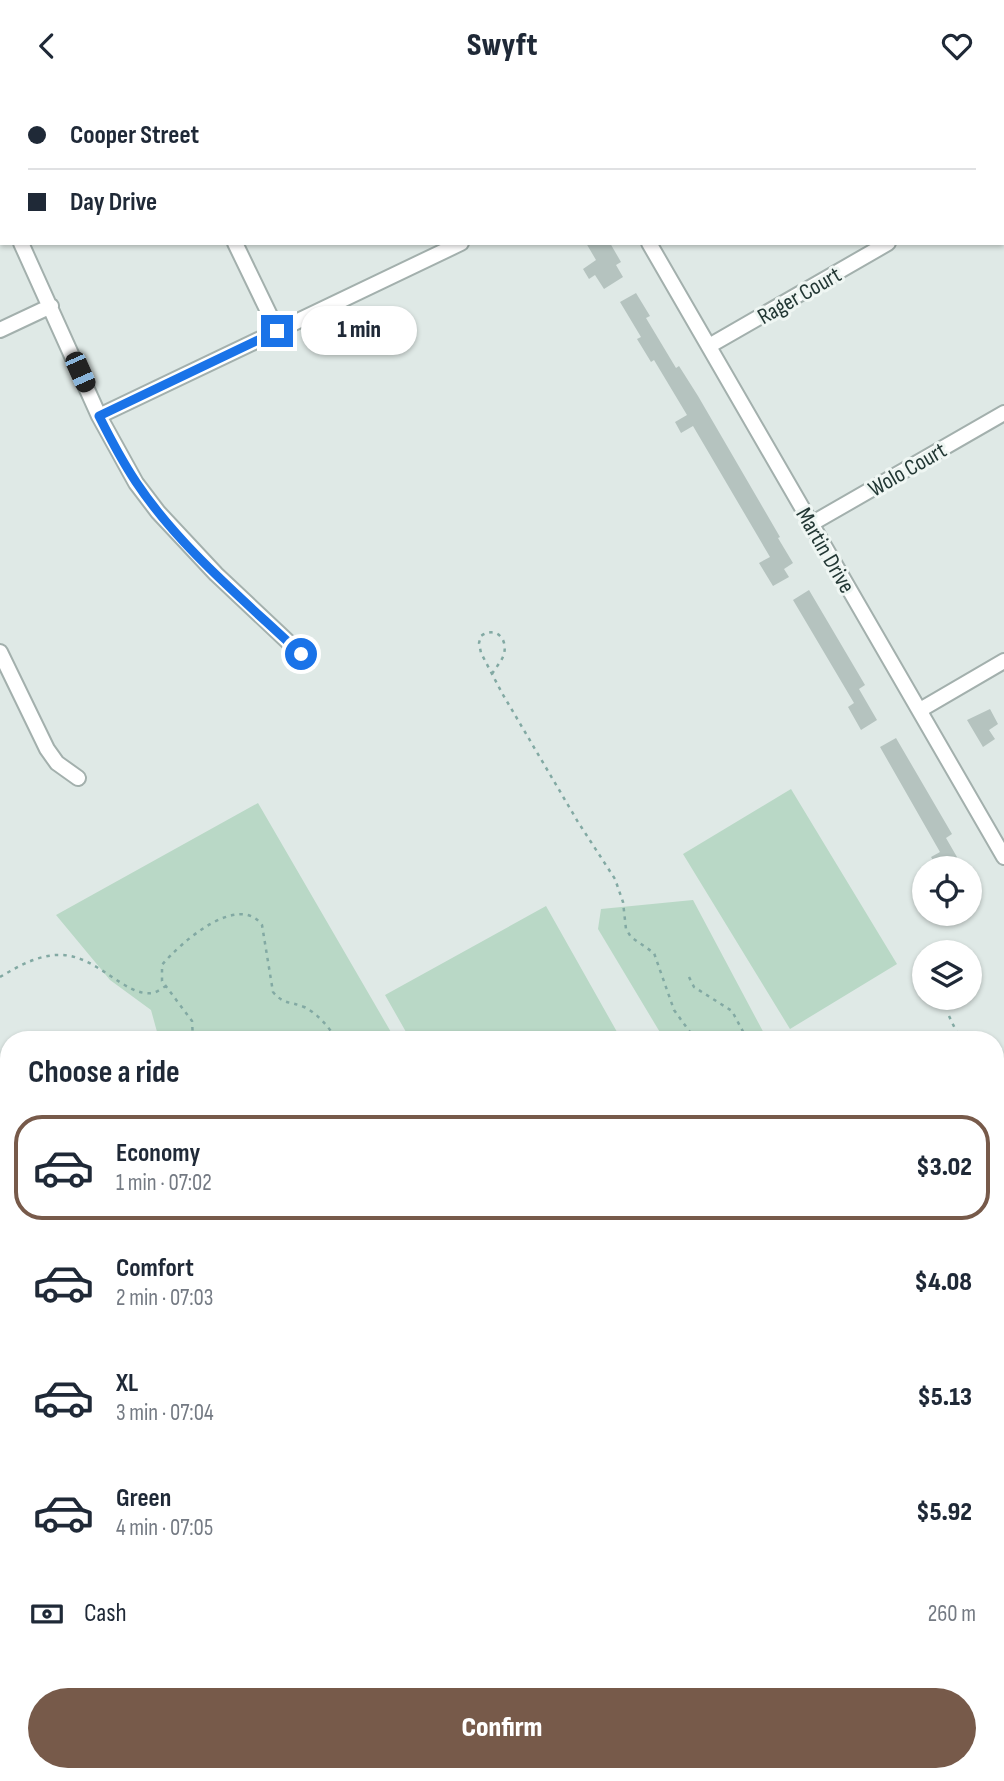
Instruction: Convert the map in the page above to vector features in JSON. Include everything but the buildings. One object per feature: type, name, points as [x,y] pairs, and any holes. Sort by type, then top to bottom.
[{"type":"street","points":[[23,245],[99,416],[136,482],[158,512],[216,574],[301,654]]},
{"type":"street","points":[[236,245],[277,331]]},
{"type":"street","points":[[99,416],[455,245]]},
{"type":"street","name":"Martin Drive","points":[[650,245],[1004,857]]},
{"type":"street","name":"Rager Court","points":[[709,346],[885,245]]},
{"type":"street","points":[[0,330],[51,306]]},
{"type":"street","name":"Wolo Court","points":[[811,524],[1004,413]]},
{"type":"street","points":[[0,652],[47,749],[57,763],[78,778]]},
{"type":"street","points":[[920,710],[1004,661]]},
{"type":"path","points":[[492,674],[504,653],[505,645],[498,633],[493,631],[481,636],[479,643],[492,674],[578,822],[615,879],[623,902],[626,929],[631,937],[654,953],[674,1010],[689,1031]]},
{"type":"path","points":[[193,1031],[192,1021],[162,981],[162,965],[170,954],[195,933],[236,913],[249,914],[262,925],[273,992],[280,1000],[305,1007],[330,1031]]},
{"type":"path","points":[[0,977],[37,958],[62,955],[84,960],[133,991],[153,993],[166,986]]},
{"type":"path","points":[[689,977],[694,987],[732,1011],[743,1031]]},
{"type":"path","points":[[948,1016],[956,1031]]},
{"type":"green space","points":[[791,789],[897,964],[790,1029],[683,854]]},
{"type":"green space","points":[[258,803],[390,1031],[157,1031],[151,1010],[110,980],[56,915]]},
{"type":"green space","points":[[693,900],[763,1031],[659,1031],[598,929],[601,909]]},
{"type":"green space","points":[[546,906],[616,1031],[405,1031],[385,995]]},
{"type":"route","points":[[277,331],[99,416],[113,445],[158,512],[216,574],[301,654]]}]
